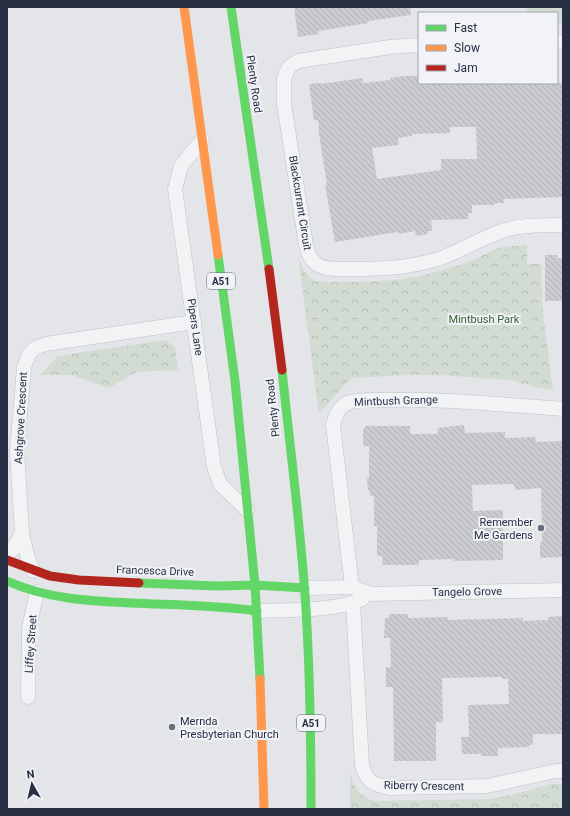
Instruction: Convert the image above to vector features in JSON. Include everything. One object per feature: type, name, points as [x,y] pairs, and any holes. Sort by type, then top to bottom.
[{"type":"main road","name":"A51","points":[[184,7],[235,381],[257,611],[264,809]]},
{"type":"main road","name":"Plenty Road","points":[[231,7],[276,320],[304,588],[311,740],[311,809]]},
{"type":"main road","name":"Francesca Drive","points":[[7,560],[33,571],[50,576],[79,580],[218,586],[255,585],[304,588]]},
{"type":"main road","points":[[7,581],[37,592],[64,599],[229,607],[257,611]]},
{"type":"street","name":"Blackcurrant Circuit","points":[[418,45],[390,47],[307,59],[293,63],[286,72],[283,82],[284,104],[306,245],[311,259],[322,268],[377,269],[400,267],[439,258],[457,252],[493,234],[515,227],[563,226]]},
{"type":"street","name":"Pipers Lane","points":[[202,140],[181,166],[175,189],[214,467],[220,484],[247,510]]},
{"type":"street","name":"Ashgrove Crescent","points":[[33,571],[27,555],[22,533],[17,452],[24,367],[29,354],[35,348],[42,345],[194,322]]},
{"type":"street","name":"Mintbush Grange","points":[[352,587],[333,426],[335,416],[340,408],[348,403],[384,400],[442,400],[563,410]]},
{"type":"street","points":[[7,555],[13,549],[22,533]]},
{"type":"street","name":"Tangelo Grove","points":[[304,588],[352,587],[371,594],[563,590]]},
{"type":"street","name":"Liffey Street","points":[[28,697],[30,628],[37,592]]},
{"type":"street","name":"Tangelo Grove","points":[[257,611],[327,607],[353,603],[371,594]]},
{"type":"street","name":"Riberry Crescent","points":[[353,603],[362,765],[364,773],[374,784],[390,788],[487,786],[512,782],[556,771],[563,771]]},
{"type":"green space","points":[[527,7],[563,7],[563,23],[558,23],[558,12],[527,12]]},
{"type":"green space","name":"Mintbush Park","points":[[527,245],[527,264],[541,264],[543,314],[553,390],[510,380],[438,375],[351,378],[319,414],[298,256],[303,270],[315,281],[365,282],[395,280],[420,276],[471,261],[500,247]]},
{"type":"green space","points":[[165,340],[175,347],[178,370],[136,372],[109,388],[72,375],[40,375],[58,356]]},
{"type":"green space","points":[[350,772],[358,790],[364,796],[374,801],[490,799],[516,794],[551,784],[563,784],[563,809],[350,809]]},
{"type":"building","points":[[294,7],[410,7],[411,15],[368,21],[368,23],[318,31],[319,34],[298,37]]},
{"type":"building","points":[[418,76],[418,84],[563,83],[563,197],[504,199],[504,203],[495,203],[495,205],[472,205],[472,213],[468,213],[468,219],[431,220],[432,231],[428,231],[428,234],[416,236],[415,231],[398,234],[398,232],[335,242],[325,185],[327,185],[318,120],[314,120],[309,84],[321,84],[362,78],[363,83],[391,80],[390,78]],"holes":[[[450,127],[476,127],[477,159],[441,159],[441,170],[377,179],[372,148],[399,145],[398,138],[412,136],[412,134],[450,133]]]},
{"type":"building","points":[[545,255],[557,255],[557,258],[563,259],[563,301],[545,301]]},
{"type":"building","points":[[464,425],[465,433],[505,432],[505,438],[535,437],[536,442],[563,441],[563,557],[540,558],[540,542],[542,542],[541,488],[515,490],[514,484],[472,485],[473,511],[503,510],[503,560],[419,560],[419,565],[383,565],[382,556],[377,556],[377,526],[374,526],[374,496],[370,496],[367,478],[369,478],[369,446],[363,446],[363,429],[365,429],[365,426],[410,426],[410,434],[438,434],[437,428]]},
{"type":"building","points":[[389,614],[408,614],[408,618],[448,617],[448,620],[523,618],[523,621],[548,620],[548,617],[563,616],[563,734],[533,734],[533,745],[529,745],[529,747],[498,748],[498,756],[462,754],[461,737],[469,737],[468,705],[509,704],[508,679],[502,679],[502,677],[442,678],[443,722],[436,722],[436,761],[394,761],[393,687],[386,687],[386,667],[391,667],[390,638],[384,638],[385,618],[389,618]]},
{"type":"traffic: fast","points":[[231,7],[269,269]]},
{"type":"traffic: fast","points":[[218,255],[235,381],[255,585],[260,679]]},
{"type":"traffic: fast","points":[[282,370],[306,609],[310,709],[311,809]]},
{"type":"traffic: fast","points":[[7,581],[37,592],[84,600],[211,606],[257,611]]},
{"type":"traffic: fast","points":[[139,583],[218,586],[255,585],[305,588]]},
{"type":"traffic: slow","points":[[184,7],[218,255]]},
{"type":"traffic: slow","points":[[260,679],[264,809]]},
{"type":"traffic: jam","points":[[269,269],[282,370]]},
{"type":"traffic: jam","points":[[7,560],[50,576],[79,580],[139,583]]},
{"type":"place","name":"Remember Me Gardens","points":[[541,528]]},
{"type":"place","name":"Mernda Presbyterian Church","points":[[172,727]]}]
